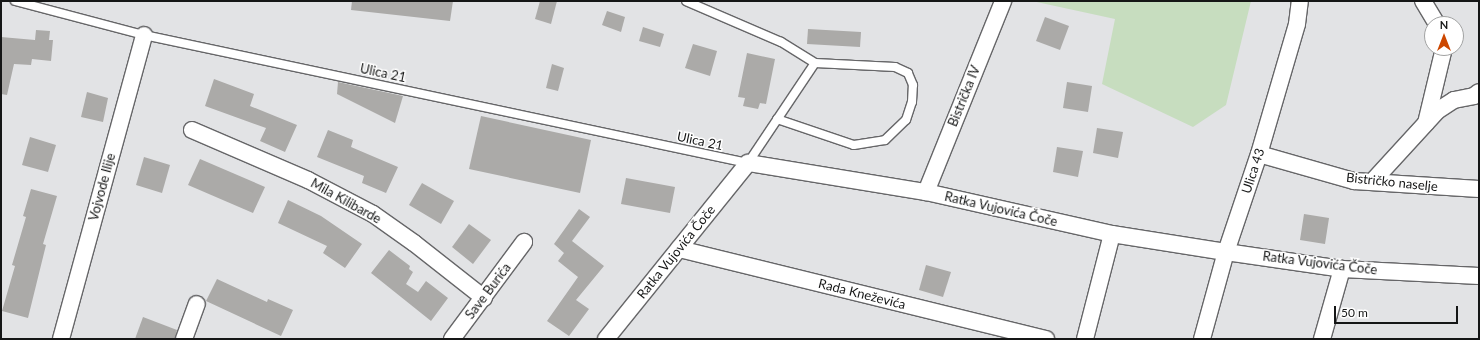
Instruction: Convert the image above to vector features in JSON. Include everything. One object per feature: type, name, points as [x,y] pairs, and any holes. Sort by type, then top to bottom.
[{"type":"street","name":"Bistrička IV","points":[[926,192],[1003,1]]},
{"type":"street","name":"Ulica 43","points":[[1202,339],[1226,252],[1259,154],[1297,24],[1300,1]]},
{"type":"street","points":[[1423,1],[1432,16]]},
{"type":"street","name":"Vojvode Ilije","points":[[61,339],[144,35]]},
{"type":"street","points":[[1425,124],[1442,56]]},
{"type":"street","points":[[1372,182],[1438,111],[1454,100],[1478,95]]},
{"type":"street","name":"Mila Kilibarde","points":[[192,130],[308,180],[373,214],[414,243],[484,298]]},
{"type":"street","name":"Bistričko naselje","points":[[1259,154],[1354,181],[1479,189]]},
{"type":"street","name":"Ratka Vujovića Čoče","points":[[606,339],[748,163],[926,192],[1112,234],[1226,252],[1342,269],[1479,276]]},
{"type":"street","points":[[1085,339],[1112,234]]},
{"type":"street","name":"Save Burića","points":[[452,339],[484,298],[524,242]]},
{"type":"street","name":"Rada Kneževića","points":[[679,249],[1046,339]]},
{"type":"street","points":[[1322,339],[1342,269]]},
{"type":"street","points":[[184,339],[197,304]]},
{"type":"lane","name":"Ulica 21","points":[[15,1],[144,35],[748,163]]},
{"type":"lane","points":[[686,1],[781,42],[815,63],[895,67],[908,73],[913,85],[912,102],[906,120],[885,140],[854,145],[777,119]]},
{"type":"lane","points":[[748,163],[815,63]]},
{"type":"green space","points":[[1032,1],[1251,1],[1226,105],[1193,127],[1102,84],[1115,19]]},
{"type":"building","points":[[352,1],[453,1],[450,21],[351,10]]},
{"type":"building","points":[[540,1],[557,1],[551,24],[535,19]]},
{"type":"building","points":[[607,11],[625,17],[621,32],[602,25]]},
{"type":"building","points":[[1045,17],[1069,26],[1060,50],[1036,41]]},
{"type":"building","points":[[643,27],[664,34],[660,47],[639,41]]},
{"type":"building","points":[[808,29],[861,32],[860,47],[807,44]]},
{"type":"building","points":[[36,30],[50,31],[49,40],[53,40],[51,61],[32,59],[31,65],[14,64],[7,95],[1,94],[1,37],[35,40]]},
{"type":"building","points":[[693,44],[717,51],[710,76],[685,68]]},
{"type":"building","points":[[747,53],[775,59],[766,104],[760,103],[758,109],[743,106],[745,98],[738,97]]},
{"type":"building","points":[[552,64],[564,68],[558,91],[546,88]]},
{"type":"building","points":[[214,79],[254,94],[250,106],[297,125],[285,152],[260,141],[266,128],[205,106]]},
{"type":"building","points":[[338,82],[403,96],[395,123],[337,94]]},
{"type":"building","points":[[1067,82],[1092,86],[1088,112],[1063,108]]},
{"type":"building","points":[[87,92],[108,98],[103,122],[81,117]]},
{"type":"building","points":[[481,116],[591,140],[580,193],[469,169]]},
{"type":"building","points":[[1097,128],[1123,132],[1118,158],[1093,153]]},
{"type":"building","points":[[328,130],[353,140],[351,147],[398,167],[386,193],[362,183],[364,176],[317,157]]},
{"type":"building","points":[[30,137],[56,145],[48,172],[22,165]]},
{"type":"building","points":[[1057,147],[1083,151],[1078,177],[1053,172]]},
{"type":"building","points":[[144,157],[170,165],[162,193],[136,185]]},
{"type":"building","points":[[200,159],[265,187],[253,213],[188,185]]},
{"type":"building","points":[[626,178],[675,187],[670,213],[621,204]]},
{"type":"building","points":[[422,183],[454,201],[441,224],[409,205]]},
{"type":"building","points":[[31,189],[57,196],[43,244],[46,245],[28,318],[2,311],[15,266],[12,265],[26,217],[23,216]]},
{"type":"building","points":[[288,200],[321,216],[362,244],[345,268],[323,253],[327,246],[278,223]]},
{"type":"building","points":[[579,209],[590,217],[572,241],[604,266],[576,300],[589,309],[569,336],[547,321],[578,277],[558,261],[564,253],[554,244]]},
{"type":"building","points":[[1304,214],[1329,218],[1325,244],[1300,240]]},
{"type":"building","points":[[469,224],[491,240],[473,264],[452,247]]},
{"type":"building","points":[[389,250],[410,266],[409,269],[413,272],[406,284],[418,292],[426,281],[448,298],[431,321],[371,273]]},
{"type":"building","points":[[926,265],[951,272],[943,297],[919,290]]},
{"type":"building","points":[[217,279],[267,302],[268,299],[293,310],[281,336],[206,301]]},
{"type":"building","points":[[143,317],[177,330],[175,339],[135,339]]}]
